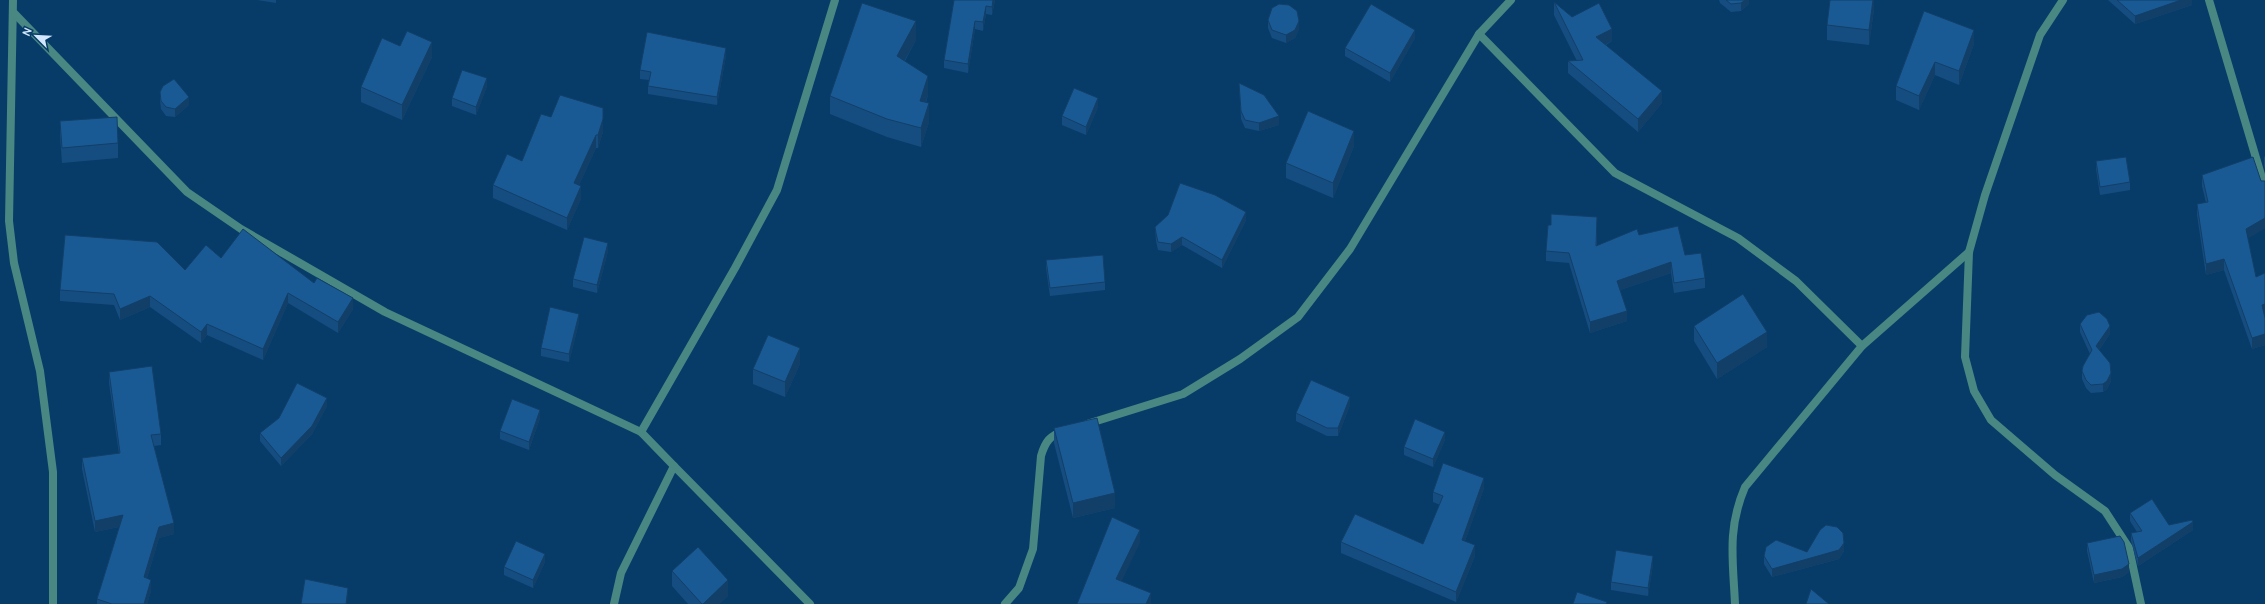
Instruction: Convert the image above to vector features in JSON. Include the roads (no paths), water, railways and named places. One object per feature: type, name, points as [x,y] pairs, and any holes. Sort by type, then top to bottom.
[{"type":"street","points":[[13,0],[14,13],[9,221],[14,263],[40,370],[53,472],[53,604]]},
{"type":"street","points":[[640,432],[735,268],[777,190],[835,0]]},
{"type":"street","points":[[1005,604],[1019,588],[1033,549],[1041,456],[1045,443],[1054,434],[1183,394],[1240,359],[1298,317],[1350,249],[1479,34],[1511,0]]},
{"type":"street","points":[[2063,0],[2040,35],[1985,195],[1968,252],[1965,357],[1974,391],[1991,420],[2055,475],[2106,511],[2129,548],[2141,604]]},
{"type":"street","points":[[2209,0],[2265,188]]},
{"type":"street","points":[[14,13],[187,192],[241,229],[386,312],[640,432],[810,604]]},
{"type":"street","points":[[1479,34],[1615,173],[1738,238],[1796,281],[1862,346]]},
{"type":"street","points":[[1735,604],[1732,530],[1736,508],[1745,487],[1862,346],[1968,252]]},
{"type":"street","points":[[614,604],[621,573],[674,466]]}]
